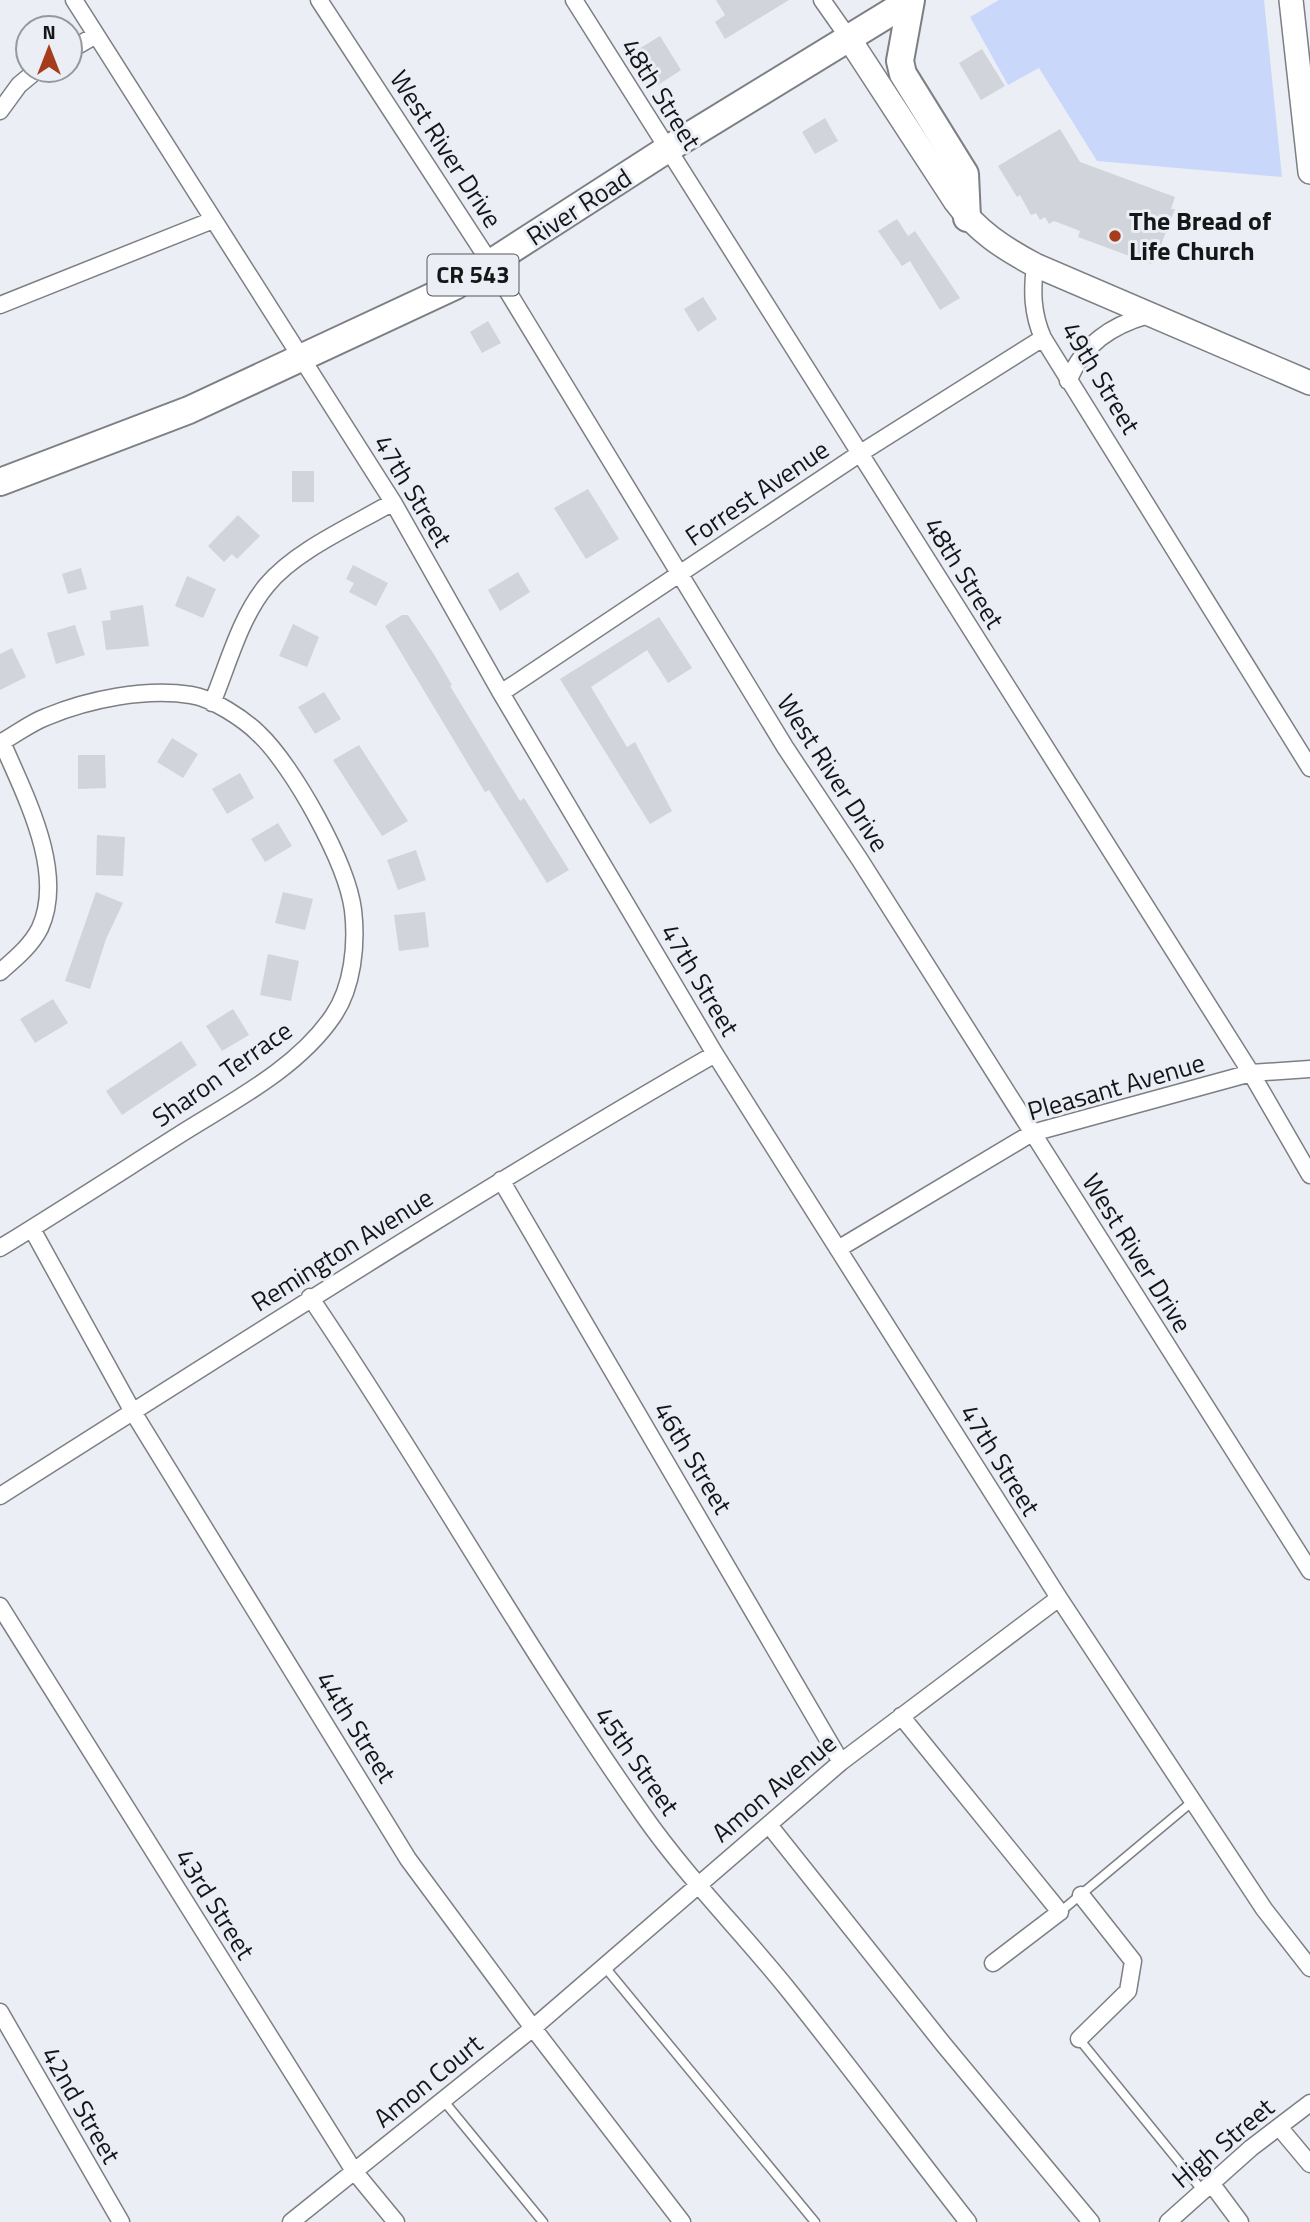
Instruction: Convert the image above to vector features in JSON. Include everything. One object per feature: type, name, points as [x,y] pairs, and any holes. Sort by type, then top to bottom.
[{"type":"main road","name":"River Road","points":[[0,482],[189,410],[455,286],[666,150],[911,0]]},
{"type":"main road","points":[[911,0],[900,61],[903,74],[965,174],[967,218]]},
{"type":"main road","points":[[1291,0],[1308,133],[1310,172]]},
{"type":"main road","points":[[848,37],[967,218],[996,243],[1035,265],[1310,383]]},
{"type":"street","name":"47th Street","points":[[74,0],[393,502],[501,694],[715,1054],[1059,1598],[1264,1909],[1310,1968]]},
{"type":"street","name":"West River Drive","points":[[319,0],[491,264],[785,747],[860,860],[1310,1571]]},
{"type":"street","name":"48th Street","points":[[574,0],[666,150],[1251,1073],[1310,1175]]},
{"type":"street","points":[[821,0],[848,37]]},
{"type":"street","points":[[84,42],[96,35]]},
{"type":"street","points":[[0,111],[20,84]]},
{"type":"street","points":[[0,305],[213,220]]},
{"type":"street","name":"49th Street","points":[[1035,265],[1032,297],[1037,324],[1043,338],[1310,768]]},
{"type":"street","points":[[1068,381],[1096,340],[1112,327],[1148,315]]},
{"type":"street","name":"Forrest Avenue","points":[[501,694],[859,454],[1043,338]]},
{"type":"street","points":[[212,703],[248,617],[265,587],[300,557],[393,502]]},
{"type":"street","name":"Sharon Terrace","points":[[0,1248],[280,1069],[310,1043],[332,1017],[344,996],[354,937],[353,908],[343,875],[290,771],[259,733],[212,703],[192,695],[134,694],[45,717],[1,742]]},
{"type":"street","points":[[0,972],[24,951],[41,927],[47,874],[43,840],[1,742]]},
{"type":"street","name":"Remington Avenue","points":[[0,1496],[310,1297],[715,1054]]},
{"type":"street","name":"Pleasant Avenue","points":[[838,1249],[1032,1133],[1251,1073],[1310,1069]]},
{"type":"street","name":"46th Street","points":[[501,1180],[841,1762]]},
{"type":"street","name":"44th Street","points":[[32,1229],[133,1412],[408,1859],[682,2222]]},
{"type":"street","name":"45th Street","points":[[310,1297],[385,1408],[422,1475],[549,1678],[646,1820],[786,1988],[968,2222]]},
{"type":"street","name":"Amon Avenue","points":[[533,2028],[841,1762],[1059,1598]]},
{"type":"street","name":"43rd Street","points":[[0,1606],[354,2171],[396,2222]]},
{"type":"street","points":[[901,1716],[1060,1912],[993,1963]]},
{"type":"street","points":[[769,1825],[944,2045],[1091,2222]]},
{"type":"street","points":[[1079,2039],[1128,1991],[1133,1961],[1081,1895]]},
{"type":"street","name":"42nd Street","points":[[0,2012],[121,2222]]},
{"type":"street","name":"Amon Court","points":[[354,2171],[533,2028]]},
{"type":"street","name":"High Street","points":[[1168,2222],[1206,2186],[1310,2103]]},
{"type":"street","points":[[1279,2127],[1310,2164]]},
{"type":"street","points":[[291,2222],[354,2171]]},
{"type":"street","points":[[1206,2186],[1240,2222]]},
{"type":"lane","points":[[1060,1912],[1193,1801]]},
{"type":"lane","points":[[604,1966],[815,2222]]},
{"type":"lane","points":[[1079,2039],[1206,2186]]},
{"type":"lane","points":[[443,2100],[543,2222]]},
{"type":"shaded area","points":[[999,0],[1264,0],[1282,177],[1097,161],[1039,68],[1008,85],[970,17]]},
{"type":"building","points":[[716,0],[789,0],[725,39],[715,22],[725,15]]},
{"type":"building","points":[[660,36],[681,70],[658,85],[637,50]]},
{"type":"building","points":[[982,49],[1005,86],[981,100],[959,63]]},
{"type":"building","points":[[825,118],[838,141],[815,154],[802,132]]},
{"type":"building","points":[[1060,129],[1080,162],[1175,197],[1171,209],[1175,209],[1151,264],[1078,237],[1080,231],[1054,221],[1049,224],[1045,217],[1040,220],[1036,213],[1031,215],[1020,195],[1017,197],[998,166]]},
{"type":"building","points":[[897,219],[908,236],[915,231],[960,298],[940,310],[910,261],[902,266],[878,231]]},
{"type":"building","points":[[703,297],[717,319],[698,332],[684,309]]},
{"type":"building","points":[[488,321],[501,343],[482,353],[470,332]]},
{"type":"building","points":[[292,471],[314,471],[314,502],[292,502]]},
{"type":"building","points":[[588,489],[619,539],[586,559],[554,508]]},
{"type":"building","points":[[238,515],[260,536],[237,559],[232,554],[224,562],[208,546]]},
{"type":"building","points":[[353,565],[388,583],[376,606],[349,592],[354,583],[346,579]]},
{"type":"building","points":[[81,568],[87,589],[68,594],[62,574]]},
{"type":"building","points":[[518,572],[530,592],[500,611],[488,590]]},
{"type":"building","points":[[187,576],[216,589],[203,618],[175,606]]},
{"type":"building","points":[[143,605],[149,646],[106,650],[102,621],[111,620],[110,611]]},
{"type":"building","points":[[402,615],[408,615],[435,656],[452,685],[450,686],[520,801],[524,798],[569,870],[547,883],[489,790],[485,792],[385,626]]},
{"type":"building","points":[[659,617],[692,668],[668,683],[647,650],[591,687],[627,747],[635,742],[672,811],[650,824],[560,679]]},
{"type":"building","points":[[293,624],[319,637],[307,667],[279,656]]},
{"type":"building","points":[[75,625],[85,655],[56,664],[47,633]]},
{"type":"building","points":[[12,648],[26,677],[0,690],[0,654]]},
{"type":"building","points":[[324,692],[341,719],[315,734],[298,707]]},
{"type":"building","points":[[172,738],[198,754],[183,778],[157,762]]},
{"type":"building","points":[[359,745],[408,821],[382,836],[333,760]]},
{"type":"building","points":[[78,755],[105,755],[106,788],[78,789]]},
{"type":"building","points":[[240,773],[254,798],[227,814],[212,789]]},
{"type":"building","points":[[278,823],[292,846],[265,862],[251,839]]},
{"type":"building","points":[[97,835],[125,837],[123,876],[96,875]]},
{"type":"building","points":[[416,850],[426,880],[398,890],[387,860]]},
{"type":"building","points":[[96,892],[123,903],[106,939],[90,989],[65,981]]},
{"type":"building","points":[[283,892],[313,899],[305,930],[275,923]]},
{"type":"building","points":[[425,912],[429,947],[399,951],[394,915]]},
{"type":"building","points":[[268,954],[299,961],[291,1001],[260,995]]},
{"type":"building","points":[[53,999],[68,1023],[35,1043],[20,1019]]},
{"type":"building","points":[[233,1009],[249,1035],[222,1051],[206,1026]]},
{"type":"building","points":[[181,1041],[197,1065],[122,1115],[106,1091]]},
{"type":"place","name":"The Bread of Life Church","points":[[1115,236]]}]
